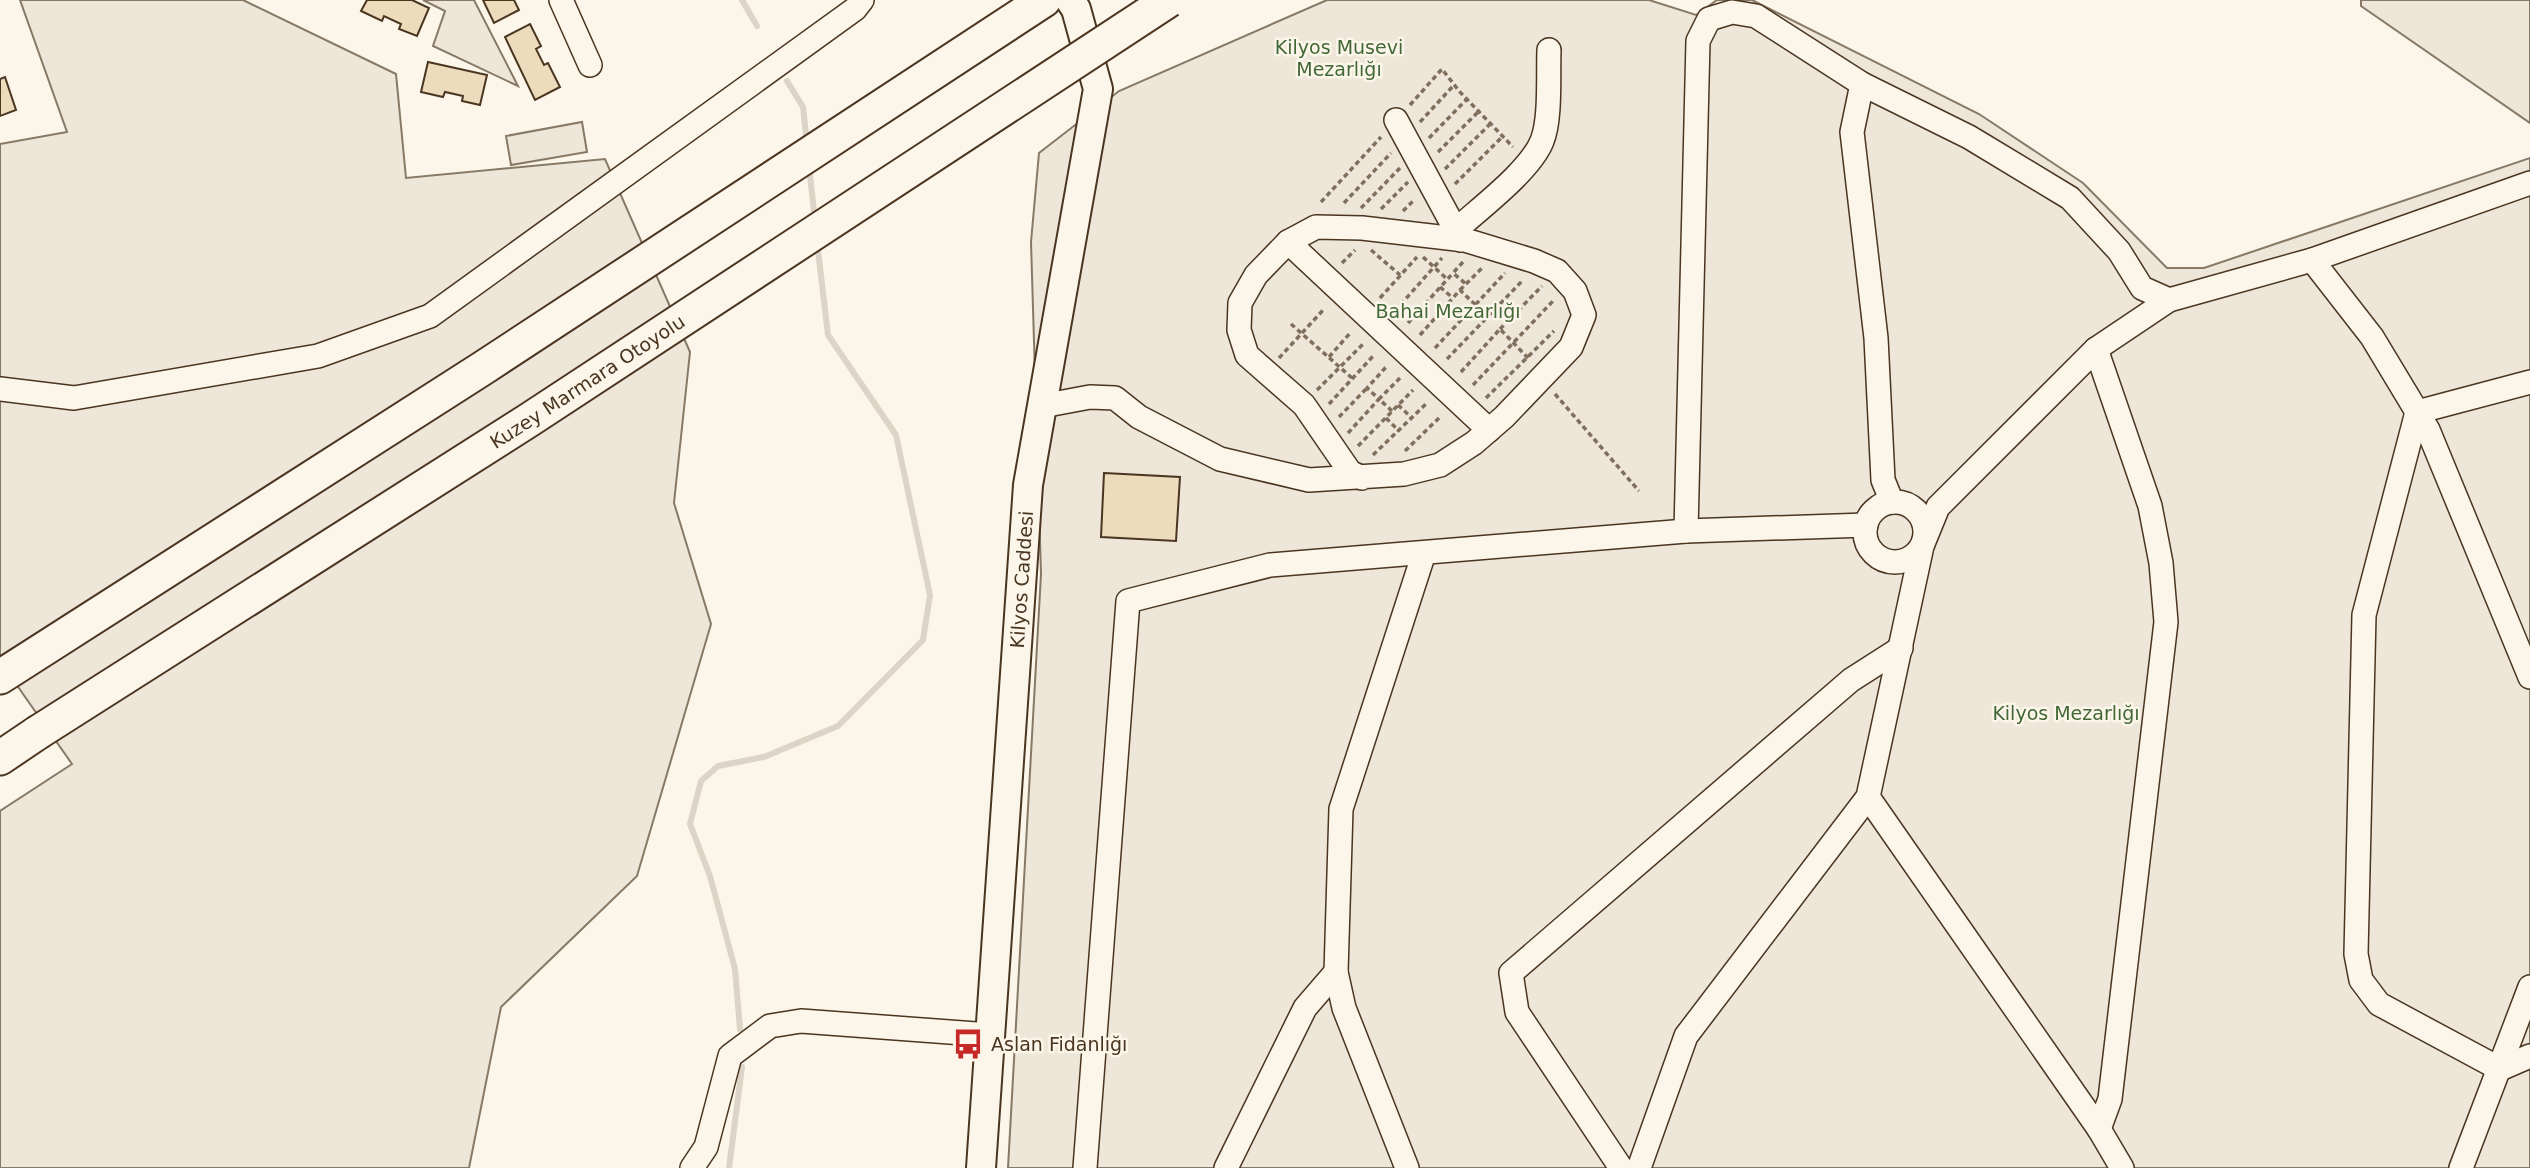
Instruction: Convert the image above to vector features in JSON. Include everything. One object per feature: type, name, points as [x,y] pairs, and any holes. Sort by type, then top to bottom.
[{"type":"highway","points":[[0,677],[483,368],[1044,0]]},
{"type":"highway","name":"Kuzey Marmara Otoyolu","points":[[0,758],[529,420],[1169,0]]},
{"type":"main road","name":"Kilyos Caddesi","points":[[981,1168],[1028,485],[1098,89],[1076,9],[1070,0]]},
{"type":"street","points":[[561,0],[590,65]]},
{"type":"street","points":[[0,389],[74,398],[318,356],[430,316],[720,108],[855,9],[862,0]]},
{"type":"street","points":[[1686,531],[1698,41],[1709,19],[1732,12],[1756,16],[1862,84],[1969,137],[2070,198],[2119,251],[2142,288],[2169,300]]},
{"type":"street","points":[[1505,253],[1526,166],[1542,141],[1548,106],[1549,50]]},
{"type":"street","points":[[1862,84],[1852,132],[1876,338],[1883,480],[1892,502]]},
{"type":"street","points":[[1042,406],[1090,397],[1115,398],[1139,417],[1220,459],[1309,481],[1404,474],[1440,465],[1489,430],[1544,378],[1571,347],[1584,315],[1575,291],[1505,253],[1439,199],[1395,120]]},
{"type":"street","points":[[1639,1168],[1686,1036],[1868,797],[1901,648],[1922,546],[1924,527],[1921,517],[1904,503],[1892,502],[1879,506],[1872,513],[1866,526],[1870,549],[1886,561],[1896,562],[1914,555],[1922,546],[1938,507],[2096,349],[2169,300],[2312,260],[2530,183]]},
{"type":"street","points":[[1365,476],[1304,405],[1247,355],[1239,330],[1240,303],[1255,275],[1289,242],[1315,227],[1362,228],[1505,253]]},
{"type":"street","points":[[1289,242],[1489,430]]},
{"type":"street","points":[[2312,260],[2372,337],[2428,430],[2530,677]]},
{"type":"street","points":[[2096,349],[2150,506],[2161,563],[2165,622],[2110,1099],[2099,1129]]},
{"type":"street","points":[[2417,412],[2530,382]]},
{"type":"street","points":[[2417,412],[2364,615],[2356,954],[2361,980],[2379,1004],[2500,1069]]},
{"type":"street","points":[[1309,481],[1330,473],[1339,444]]},
{"type":"street","points":[[1085,1168],[1128,601],[1270,565],[1686,531],[1866,526]]},
{"type":"street","points":[[1407,1168],[1344,1008],[1336,972],[1341,809],[1424,553]]},
{"type":"street","points":[[1621,1168],[1517,1012],[1511,973],[1851,680],[1901,648]]},
{"type":"street","points":[[1868,797],[2099,1129],[2122,1168]]},
{"type":"street","points":[[1226,1168],[1305,1008],[1336,972]]},
{"type":"street","points":[[2461,1168],[2530,987]]},
{"type":"street","points":[[692,1168],[706,1147],[730,1056],[770,1026],[801,1021],[990,1035]]},
{"type":"street","points":[[2500,1069],[2530,1056]]},
{"type":"path","points":[[1439,199],[1503,136]]},
{"type":"path","points":[[1342,263],[1362,243],[1401,275]]},
{"type":"path","points":[[1395,311],[1434,268],[1505,253]]},
{"type":"path","points":[[1408,323],[1452,273],[1505,253]]},
{"type":"path","points":[[1420,335],[1466,284],[1505,253]]},
{"type":"path","points":[[1435,348],[1474,304],[1505,253]]},
{"type":"path","points":[[1447,359],[1488,317],[1505,253]]},
{"type":"path","points":[[1505,253],[1500,330],[1460,371],[1486,398],[1580,306]]},
{"type":"path","points":[[1473,384],[1513,343],[1505,253]]},
{"type":"path","points":[[1380,298],[1420,254],[1447,279]]},
{"type":"path","points":[[1452,273],[1466,284]]},
{"type":"path","points":[[1440,287],[1453,298]]},
{"type":"path","points":[[1460,290],[1488,317]]},
{"type":"path","points":[[1278,359],[1325,308]]},
{"type":"path","points":[[1291,324],[1352,378]]},
{"type":"path","points":[[1500,330],[1527,357],[1639,491]]},
{"type":"path","points":[[1329,357],[1351,332]]},
{"type":"path","points":[[1314,394],[1363,344]]},
{"type":"path","points":[[1326,407],[1375,354]]},
{"type":"path","points":[[1337,419],[1387,366]]},
{"type":"path","points":[[1339,444],[1400,378]]},
{"type":"path","points":[[1367,388],[1392,411]]},
{"type":"path","points":[[1339,444],[1358,446],[1413,390]]},
{"type":"path","points":[[1320,400],[1337,419],[1339,444]]},
{"type":"path","points":[[1365,476],[1399,431],[1427,403]]},
{"type":"path","points":[[1398,405],[1412,418]]},
{"type":"path","points":[[1365,476],[1441,416]]},
{"type":"path","points":[[1386,418],[1399,431]]},
{"type":"green space","points":[[20,0],[243,0],[396,74],[406,178],[605,159],[690,352],[674,503],[711,624],[637,876],[501,1007],[469,1168],[0,1168],[0,811],[72,764],[0,661],[0,144],[67,132]]},
{"type":"green space","points":[[423,0],[474,0],[518,86],[433,46],[445,11]]},
{"type":"green space","name":"Kilyos Mezarlığı","points":[[1327,0],[1649,0],[1696,15],[1717,0],[1752,0],[1979,114],[2083,183],[2167,268],[2204,268],[2530,158],[2530,1168],[1008,1168],[1041,574],[1031,242],[1039,153],[1119,91]]},
{"type":"green space","points":[[2361,0],[2530,0],[2530,123],[2361,6]]},
{"type":"green space","points":[[582,122],[587,152],[511,165],[506,136]]},
{"type":"building","points":[[367,0],[412,0],[429,8],[417,36],[399,29],[401,24],[384,16],[382,21],[361,11]]},
{"type":"building","points":[[483,0],[514,0],[519,10],[494,23]]},
{"type":"building","points":[[530,24],[541,46],[536,49],[544,65],[548,63],[560,87],[535,100],[505,37]]},
{"type":"building","points":[[428,62],[487,75],[480,105],[462,101],[463,96],[445,92],[443,97],[421,92]]},
{"type":"building","points":[[5,77],[16,110],[0,116],[0,79]]},
{"type":"building","points":[[1104,473],[1180,477],[1176,541],[1101,537]]},
{"type":"waterway","points":[[742,0],[757,26]]},
{"type":"waterway","points":[[787,81],[803,107],[807,144]]},
{"type":"waterway","points":[[809,166],[815,221]]},
{"type":"waterway","points":[[740,1029],[735,969],[710,876],[690,824],[701,781],[718,766],[764,757],[838,726],[923,640],[930,595],[896,435],[828,335],[817,242]]},
{"type":"waterway","points":[[729,1168],[742,1067]]},
{"type":"place","name":"Aslan Fidanlığı","points":[[968,1044]]},
{"type":"park label","name":"Kilyos Musevi Mezarlığı","points":[[1339,58]]},
{"type":"park label","name":"Bahai Mezarlığı","points":[[1448,311]]}]
